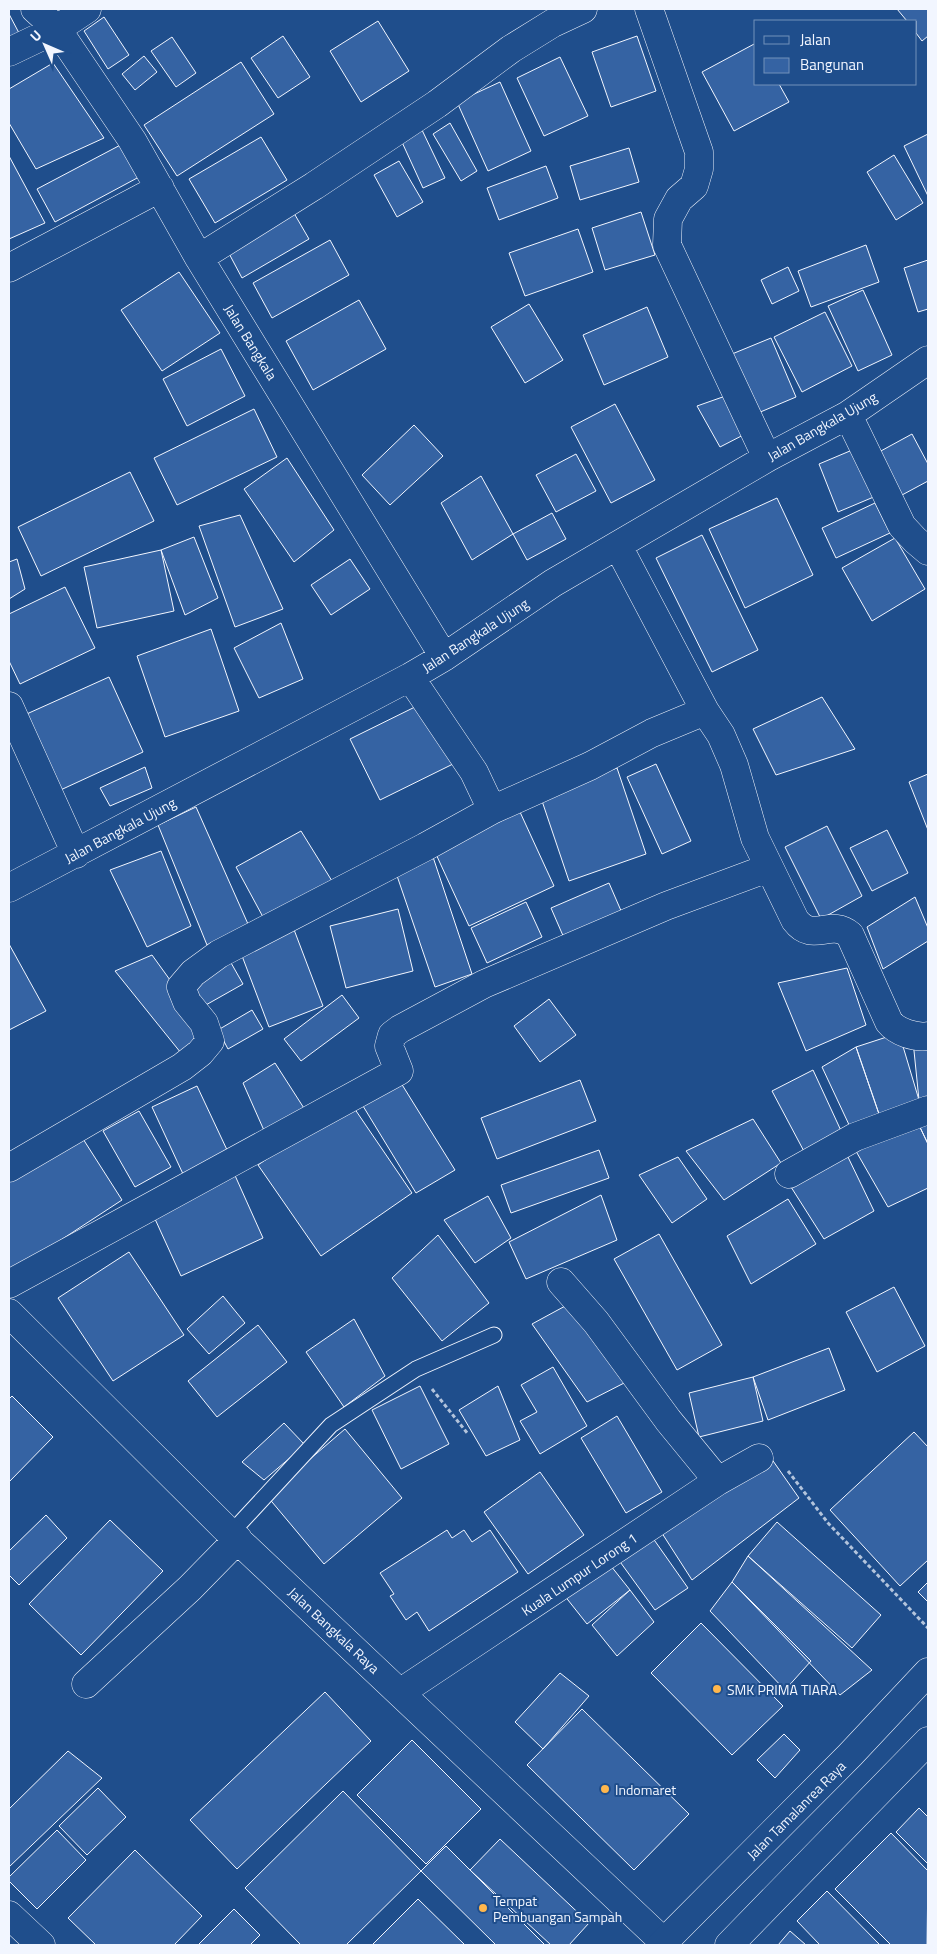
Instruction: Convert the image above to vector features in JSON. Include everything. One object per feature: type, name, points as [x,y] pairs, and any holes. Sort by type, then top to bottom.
[{"type":"street","name":"Jalan Bangkala","points":[[35,9],[57,29],[132,140],[199,258],[444,657]]},
{"type":"street","points":[[9,52],[57,29],[87,9]]},
{"type":"street","points":[[199,258],[314,186],[437,104],[511,49],[583,9]]},
{"type":"street","points":[[649,9],[700,152],[700,169],[694,186],[679,199],[668,218],[667,245],[767,458]]},
{"type":"street","points":[[9,268],[160,188]]},
{"type":"street","name":"Jalan Bangkala Ujung","points":[[9,888],[410,677],[444,657],[553,584],[767,458],[848,415],[928,360]]},
{"type":"street","points":[[848,415],[902,526],[928,551]]},
{"type":"street","points":[[618,546],[705,711],[724,742],[734,765],[754,838],[786,905],[800,927],[807,931],[837,929],[844,930],[850,935],[894,1028],[905,1033],[928,1036]]},
{"type":"street","points":[[410,677],[474,772],[492,810]]},
{"type":"street","points":[[9,706],[76,854]]},
{"type":"street","points":[[9,1168],[182,1067],[200,1054],[210,1041],[204,1023],[187,1002],[181,986],[193,973],[219,954],[416,852],[492,810],[705,711]]},
{"type":"street","points":[[9,1284],[399,1071],[389,1046],[392,1035],[400,1029],[484,984],[666,906],[768,868]]},
{"type":"street","points":[[789,1174],[855,1137],[928,1110]]},
{"type":"street","points":[[561,1282],[596,1322],[668,1420],[718,1481]]},
{"type":"street","name":"Jalan Bangkala Raya","points":[[9,1313],[235,1536],[664,1944]]},
{"type":"street","name":"Kuala Lumpur Lorong 1","points":[[401,1692],[718,1481],[759,1458]]},
{"type":"street","points":[[86,1684],[190,1588],[235,1536]]},
{"type":"street","name":"Jalan Tamalanrea Raya","points":[[664,1944],[850,1755],[928,1672]]},
{"type":"street","points":[[729,1945],[928,1741]]},
{"type":"street","points":[[9,1915],[41,1945]]},
{"type":"lane","points":[[235,1536],[331,1425],[416,1369],[494,1335]]},
{"type":"path","points":[[416,1369],[468,1434]]},
{"type":"path","points":[[759,1458],[770,1456],[778,1459],[828,1523],[928,1628]]},
{"type":"building","points":[[897,9],[928,9],[928,36],[922,41],[917,34],[917,20],[906,20]]},
{"type":"building","points":[[9,14],[19,33],[9,37]]},
{"type":"building","points":[[104,17],[129,55],[108,69],[84,31]]},
{"type":"building","points":[[378,21],[409,71],[361,102],[330,51]]},
{"type":"building","points":[[283,36],[310,77],[278,98],[251,58]]},
{"type":"building","points":[[637,36],[656,91],[611,107],[592,52]]},
{"type":"building","points":[[172,37],[196,73],[176,87],[151,51]]},
{"type":"building","points":[[754,44],[754,85],[780,85],[789,102],[734,131],[702,72]]},
{"type":"building","points":[[144,56],[157,72],[135,90],[122,74]]},
{"type":"building","points":[[560,57],[588,116],[544,136],[517,78]]},
{"type":"building","points":[[241,62],[274,114],[177,176],[144,125]]},
{"type":"building","points":[[53,63],[104,138],[36,169],[9,123],[9,89]]},
{"type":"building","points":[[500,82],[531,151],[488,171],[457,102]]},
{"type":"building","points":[[450,123],[477,171],[461,181],[433,134]]},
{"type":"building","points":[[422,130],[445,178],[423,188],[401,140]]},
{"type":"building","points":[[928,134],[928,196],[904,146]]},
{"type":"building","points":[[261,137],[287,180],[215,223],[189,179]]},
{"type":"building","points":[[128,141],[139,177],[55,222],[37,189]]},
{"type":"building","points":[[629,148],[639,182],[580,200],[570,166]]},
{"type":"building","points":[[894,155],[923,203],[896,220],[867,172]]},
{"type":"building","points":[[9,156],[45,223],[9,239]]},
{"type":"building","points":[[399,161],[423,202],[397,217],[374,175]]},
{"type":"building","points":[[546,166],[558,198],[499,220],[487,188]]},
{"type":"building","points":[[291,208],[309,239],[242,278],[225,246]]},
{"type":"building","points":[[641,212],[655,255],[605,270],[592,228]]},
{"type":"building","points":[[578,229],[593,272],[525,296],[509,253]]},
{"type":"building","points":[[330,240],[349,275],[272,318],[253,283]]},
{"type":"building","points":[[866,245],[879,282],[811,307],[798,271]]},
{"type":"building","points":[[928,260],[928,309],[918,312],[904,268]]},
{"type":"building","points":[[788,267],[799,291],[772,304],[761,280]]},
{"type":"building","points":[[179,272],[220,333],[162,371],[121,310]]},
{"type":"building","points":[[863,290],[892,355],[858,371],[828,306]]},
{"type":"building","points":[[359,300],[386,349],[313,390],[286,341]]},
{"type":"building","points":[[529,304],[563,360],[525,383],[491,327]]},
{"type":"building","points":[[647,307],[668,357],[604,385],[583,335]]},
{"type":"building","points":[[825,312],[852,366],[802,392],[774,337]]},
{"type":"building","points":[[771,338],[796,397],[758,413],[732,354]]},
{"type":"building","points":[[221,349],[245,396],[187,426],[163,379]]},
{"type":"building","points":[[734,393],[753,430],[720,447],[697,406]]},
{"type":"building","points":[[615,404],[655,480],[611,503],[571,427]]},
{"type":"building","points":[[254,409],[277,457],[177,505],[154,458]]},
{"type":"building","points":[[414,425],[443,456],[390,505],[362,475]]},
{"type":"building","points":[[912,434],[928,464],[928,481],[902,495],[879,452]]},
{"type":"building","points":[[857,448],[876,496],[838,512],[819,464]]},
{"type":"building","points":[[576,454],[596,491],[556,512],[536,475]]},
{"type":"building","points":[[287,458],[334,530],[294,562],[244,489]]},
{"type":"building","points":[[130,472],[154,521],[41,576],[18,527]]},
{"type":"building","points":[[481,476],[513,534],[472,560],[441,503]]},
{"type":"building","points":[[777,498],[813,575],[745,608],[709,529]]},
{"type":"building","points":[[875,503],[890,533],[836,558],[822,528]]},
{"type":"building","points":[[552,513],[566,539],[527,560],[513,534]]},
{"type":"building","points":[[240,515],[283,609],[235,627],[199,526]]},
{"type":"building","points":[[702,535],[758,650],[712,672],[656,558]]},
{"type":"building","points":[[194,537],[218,598],[185,615],[161,550]]},
{"type":"building","points":[[895,538],[925,589],[872,621],[842,568]]},
{"type":"building","points":[[161,550],[174,611],[97,628],[84,567]]},
{"type":"building","points":[[17,559],[25,589],[9,599],[9,562]]},
{"type":"building","points":[[350,559],[370,589],[331,615],[311,585]]},
{"type":"building","points":[[65,587],[95,648],[20,684],[9,661],[9,614]]},
{"type":"building","points":[[281,623],[303,679],[259,698],[234,648]]},
{"type":"building","points":[[211,629],[239,711],[165,737],[137,656]]},
{"type":"building","points":[[109,677],[143,752],[54,793],[20,717]]},
{"type":"building","points":[[822,697],[855,749],[776,775],[753,729]]},
{"type":"building","points":[[423,703],[453,764],[380,800],[350,739]]},
{"type":"building","points":[[656,764],[691,841],[662,854],[627,777]]},
{"type":"building","points":[[145,767],[152,788],[110,806],[100,788]]},
{"type":"building","points":[[617,768],[646,854],[569,881],[540,795]]},
{"type":"building","points":[[928,774],[928,830],[909,782]]},
{"type":"building","points":[[196,807],[248,924],[207,945],[158,825]]},
{"type":"building","points":[[520,812],[554,886],[469,926],[435,852]]},
{"type":"building","points":[[827,826],[862,896],[821,919],[785,847]]},
{"type":"building","points":[[887,830],[908,873],[872,891],[850,848]]},
{"type":"building","points":[[301,831],[332,881],[263,917],[236,867]]},
{"type":"building","points":[[161,851],[191,926],[147,947],[110,870]]},
{"type":"building","points":[[432,854],[472,974],[435,987],[394,867]]},
{"type":"building","points":[[609,883],[622,913],[564,938],[551,908]]},
{"type":"building","points":[[915,897],[928,928],[928,941],[883,969],[867,927]]},
{"type":"building","points":[[526,902],[542,937],[487,963],[471,928]]},
{"type":"building","points":[[398,909],[413,971],[346,988],[330,926]]},
{"type":"building","points":[[293,927],[323,1006],[269,1027],[239,948]]},
{"type":"building","points":[[9,944],[46,1011],[9,1030]]},
{"type":"building","points":[[226,954],[243,984],[197,1010],[179,980]]},
{"type":"building","points":[[152,955],[209,1034],[181,1053],[115,971]]},
{"type":"building","points":[[847,968],[866,1025],[806,1051],[778,983]]},
{"type":"building","points":[[342,995],[359,1018],[301,1061],[284,1039]]},
{"type":"building","points":[[549,999],[576,1035],[540,1062],[514,1026]]},
{"type":"building","points":[[252,1010],[263,1029],[228,1049],[218,1030]]},
{"type":"building","points":[[899,1033],[919,1100],[879,1114],[856,1047]]},
{"type":"building","points":[[928,1039],[928,1096],[919,1100],[913,1041]]},
{"type":"building","points":[[856,1047],[879,1114],[851,1129],[822,1067]]},
{"type":"building","points":[[275,1063],[309,1116],[270,1144],[243,1083]]},
{"type":"building","points":[[813,1070],[843,1135],[807,1157],[772,1091]]},
{"type":"building","points":[[580,1080],[596,1121],[497,1159],[481,1118]]},
{"type":"building","points":[[401,1083],[455,1170],[416,1193],[363,1106]]},
{"type":"building","points":[[197,1086],[228,1152],[183,1174],[152,1107]]},
{"type":"building","points":[[350,1102],[412,1193],[321,1256],[258,1165]]},
{"type":"building","points":[[139,1111],[171,1167],[135,1187],[103,1131]]},
{"type":"building","points":[[928,1117],[928,1144],[917,1121]]},
{"type":"building","points":[[753,1119],[781,1163],[724,1200],[686,1151]]},
{"type":"building","points":[[917,1121],[928,1144],[928,1188],[888,1207],[853,1146]]},
{"type":"building","points":[[78,1131],[122,1200],[12,1272],[9,1267],[9,1176]]},
{"type":"building","points":[[599,1150],[609,1178],[511,1213],[501,1185]]},
{"type":"building","points":[[847,1155],[874,1211],[824,1239],[791,1187]]},
{"type":"building","points":[[678,1157],[707,1199],[672,1223],[639,1175]]},
{"type":"building","points":[[233,1171],[263,1238],[181,1276],[150,1208]]},
{"type":"building","points":[[601,1195],[617,1240],[526,1279],[509,1242]]},
{"type":"building","points":[[488,1196],[511,1238],[475,1263],[444,1220]]},
{"type":"building","points":[[788,1199],[816,1244],[751,1284],[727,1236]]},
{"type":"building","points":[[659,1234],[722,1345],[677,1370],[614,1259]]},
{"type":"building","points":[[438,1235],[489,1303],[442,1341],[392,1278]]},
{"type":"building","points":[[129,1252],[184,1335],[113,1381],[58,1298]]},
{"type":"building","points":[[894,1287],[925,1346],[877,1372],[846,1312]]},
{"type":"building","points":[[223,1296],[245,1323],[209,1354],[187,1329]]},
{"type":"building","points":[[567,1305],[630,1380],[587,1402],[532,1324]]},
{"type":"building","points":[[354,1319],[385,1376],[344,1407],[306,1352]]},
{"type":"building","points":[[258,1325],[287,1362],[217,1417],[188,1381]]},
{"type":"building","points":[[829,1348],[845,1390],[768,1420],[753,1377]]},
{"type":"building","points":[[553,1367],[587,1426],[540,1454],[520,1421],[537,1412],[521,1385]]},
{"type":"building","points":[[753,1377],[763,1421],[699,1437],[689,1393]]},
{"type":"building","points":[[420,1386],[449,1444],[401,1469],[372,1410]]},
{"type":"building","points":[[498,1386],[520,1440],[486,1456],[459,1410]]},
{"type":"building","points":[[12,1396],[53,1437],[9,1482],[9,1399]]},
{"type":"building","points":[[617,1416],[662,1492],[626,1513],[581,1438]]},
{"type":"building","points":[[284,1423],[305,1445],[264,1480],[242,1462]]},
{"type":"building","points":[[345,1429],[402,1498],[324,1564],[267,1496]]},
{"type":"building","points":[[914,1432],[928,1447],[928,1560],[900,1586],[830,1510]]},
{"type":"building","points":[[771,1458],[799,1498],[692,1580],[658,1527]]},
{"type":"building","points":[[540,1472],[584,1535],[528,1574],[484,1512]]},
{"type":"building","points":[[46,1515],[67,1538],[19,1585],[9,1575],[9,1551]]},
{"type":"building","points":[[110,1520],[163,1571],[81,1655],[29,1604]]},
{"type":"building","points":[[777,1522],[881,1615],[852,1648],[748,1556]]},
{"type":"building","points":[[447,1530],[452,1538],[464,1530],[472,1542],[490,1530],[518,1572],[429,1631],[417,1612],[406,1620],[390,1596],[394,1594],[380,1573]]},
{"type":"building","points":[[650,1534],[688,1588],[655,1610],[618,1559]]},
{"type":"building","points":[[748,1556],[872,1670],[840,1695],[732,1582]]},
{"type":"building","points":[[607,1561],[630,1590],[587,1624],[564,1595]]},
{"type":"building","points":[[732,1582],[811,1661],[785,1690],[710,1611]]},
{"type":"building","points":[[928,1582],[928,1602],[918,1592]]},
{"type":"building","points":[[630,1590],[654,1622],[617,1656],[592,1625]]},
{"type":"building","name":"SMK PRIMA TIARA","points":[[701,1623],[783,1706],[732,1755],[651,1673]]},
{"type":"building","points":[[560,1673],[589,1696],[543,1749],[515,1722]]},
{"type":"building","points":[[325,1692],[371,1741],[237,1869],[190,1820]]},
{"type":"building","points":[[582,1709],[689,1814],[634,1870],[527,1765]]},
{"type":"building","points":[[784,1734],[800,1750],[775,1778],[757,1760]]},
{"type":"building","points":[[412,1740],[481,1809],[426,1864],[357,1795]]},
{"type":"building","points":[[68,1751],[102,1778],[9,1867],[9,1809]]},
{"type":"building","points":[[98,1788],[126,1817],[87,1855],[59,1826]]},
{"type":"building","points":[[343,1791],[421,1871],[346,1945],[301,1945],[245,1888]]},
{"type":"building","points":[[919,1808],[928,1817],[928,1864],[896,1832]]},
{"type":"building","points":[[57,1830],[86,1860],[37,1909],[9,1881],[9,1877]]},
{"type":"building","points":[[891,1833],[928,1871],[927,1945],[891,1945],[835,1889]]},
{"type":"building","points":[[500,1839],[589,1923],[569,1945],[551,1945],[470,1870]]},
{"type":"building","name":"Tempat Pembuangan Sampah","points":[[446,1846],[545,1945],[496,1945],[421,1871]]},
{"type":"building","points":[[135,1850],[202,1916],[174,1945],[96,1945],[68,1918]]},
{"type":"building","points":[[827,1891],[880,1945],[820,1945],[797,1921]]},
{"type":"building","points":[[418,1899],[465,1945],[372,1945]]},
{"type":"building","points":[[234,1909],[260,1935],[250,1945],[198,1945]]},
{"type":"building","points":[[790,1931],[806,1945],[778,1945]]},
{"type":"place","name":"SMK PRIMA TIARA","points":[[717,1689]]},
{"type":"place","name":"Indomaret","points":[[605,1789]]},
{"type":"place","name":"Tempat Pembuangan Sampah","points":[[483,1908]]}]
